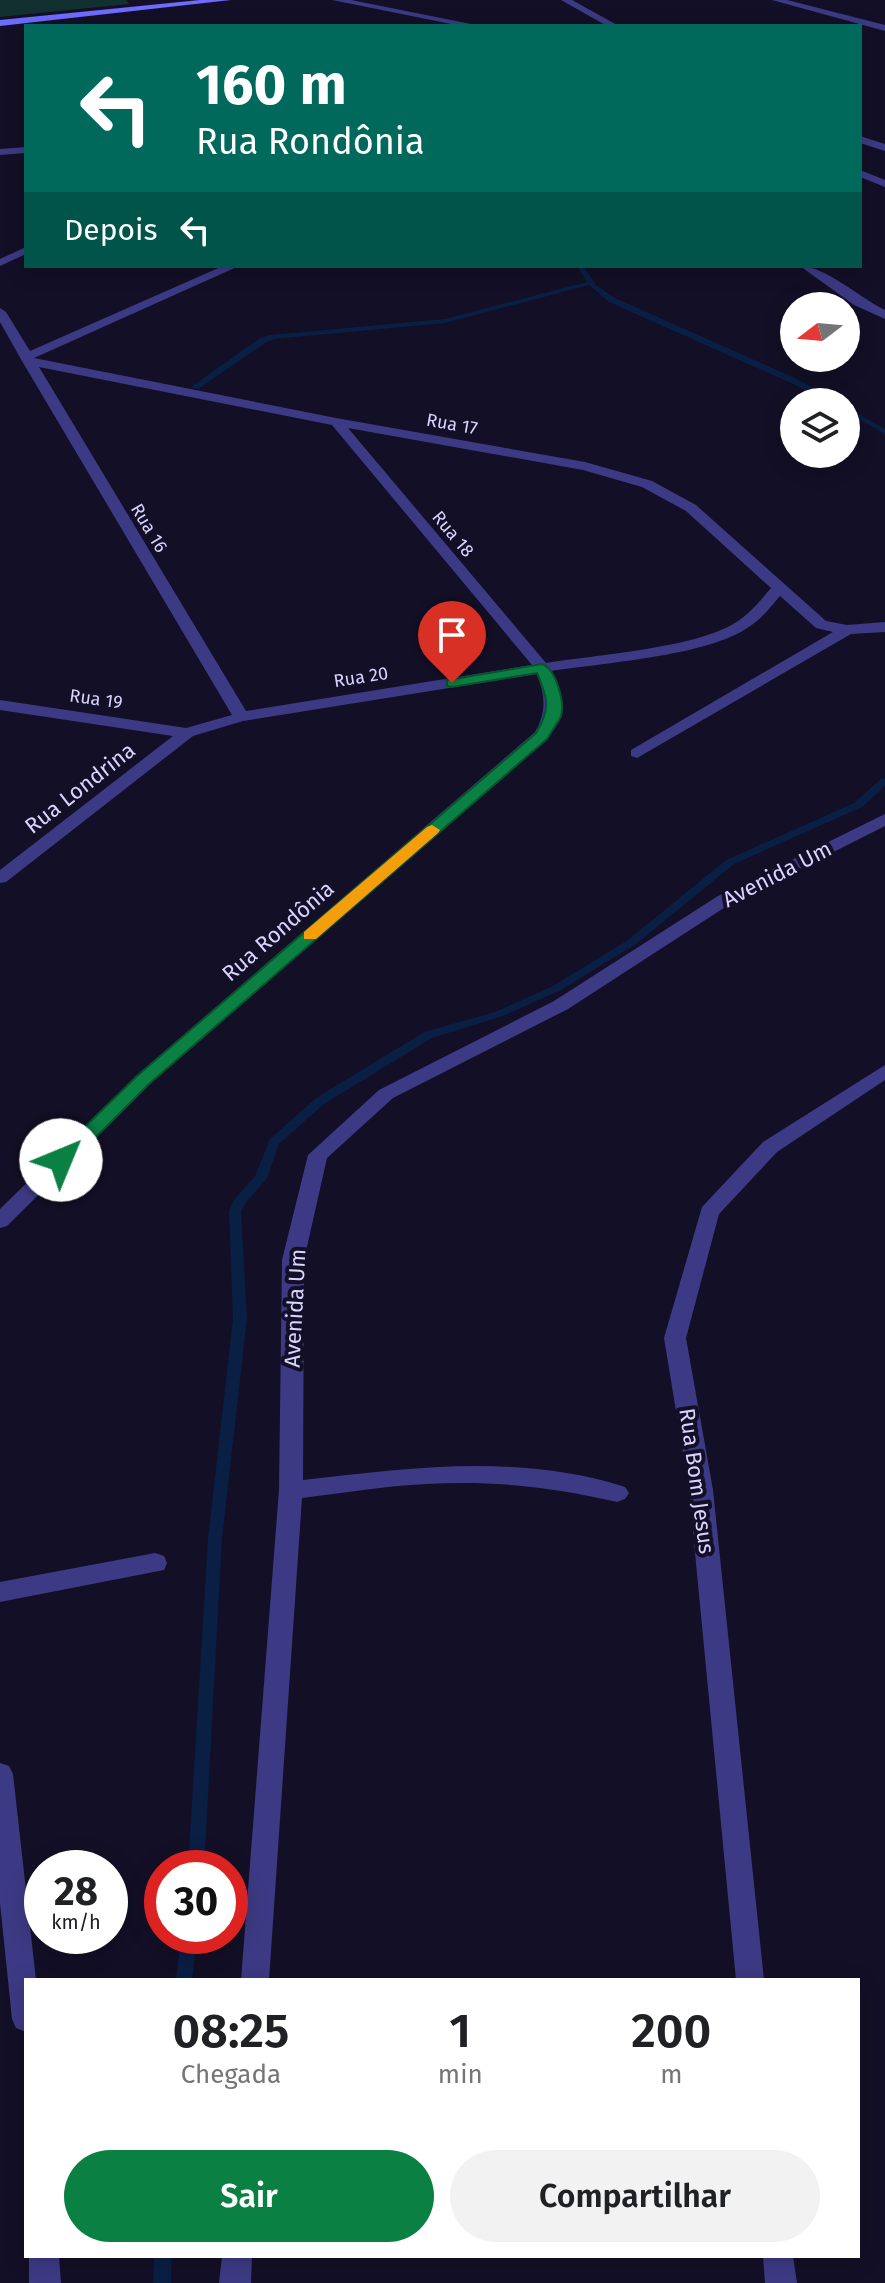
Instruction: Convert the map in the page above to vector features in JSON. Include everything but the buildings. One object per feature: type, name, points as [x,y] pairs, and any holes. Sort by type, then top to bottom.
[{"type":"main road","points":[[0,23],[223,0]]},
{"type":"street","points":[[336,0],[452,24]]},
{"type":"street","points":[[565,0],[610,24]]},
{"type":"street","points":[[776,0],[885,28]]},
{"type":"street","points":[[862,140],[885,148]]},
{"type":"street","points":[[0,152],[24,150]]},
{"type":"street","points":[[862,174],[885,184]]},
{"type":"street","points":[[0,263],[24,251]]},
{"type":"street","points":[[28,359],[229,268]]},
{"type":"street","points":[[809,268],[844,292]]},
{"type":"street","points":[[860,301],[872,298]]},
{"type":"street","points":[[860,303],[885,315]]},
{"type":"street","name":"Rua 16","points":[[0,312],[241,717]]},
{"type":"street","name":"Rua 17","points":[[28,359],[336,422],[585,466],[647,484],[691,508],[821,625],[847,630]]},
{"type":"street","name":"Rua 18","points":[[336,422],[542,668]]},
{"type":"street","name":"Rua 20","points":[[187,733],[241,717],[692,644],[728,634],[751,622],[778,589]]},
{"type":"street","points":[[637,753],[847,630],[885,627]]},
{"type":"street","name":"Rua Rondônia","points":[[0,1221],[143,1080],[542,735],[554,715],[553,696],[542,668]]},
{"type":"street","name":"Rua 19","points":[[0,705],[187,733]]},
{"type":"street","name":"Rua Londrina","points":[[0,878],[187,733]]},
{"type":"street","name":"Avenida Um","points":[[255,1978],[291,1490],[293,1260],[318,1155],[386,1094],[561,1005],[724,900],[885,819]]},
{"type":"street","name":"Rua Bom Jesus","points":[[750,1978],[701,1490],[675,1338],[709,1212],[770,1147],[885,1071]]},
{"type":"street","points":[[291,1490],[443,1474],[502,1475],[558,1481],[617,1493]]},
{"type":"street","points":[[0,1592],[155,1563]]},
{"type":"street","points":[[0,1774],[24,2000]]},
{"type":"street","points":[[44,2258],[45,2283]]},
{"type":"street","points":[[235,2283],[237,2258]]},
{"type":"street","points":[[778,2258],[781,2283]]},
{"type":"green space","points":[[0,0],[126,0],[129,4],[0,17]]},
{"type":"waterway","points":[[581,268],[593,286],[612,300],[807,388]]},
{"type":"waterway","points":[[195,387],[262,341],[273,337],[445,321],[590,283]]},
{"type":"waterway","points":[[860,417],[885,432]]},
{"type":"waterway","points":[[197,1850],[215,1539],[240,1318],[235,1211],[238,1203],[261,1178],[274,1142],[320,1101],[428,1035],[499,1014],[557,988],[632,942],[730,862],[858,805],[885,781]]},
{"type":"waterway","points":[[184,1978],[187,1954]]},
{"type":"waterway","points":[[162,2283],[163,2258]]},
{"type":"slow traffic","points":[[310,935],[432,830]]},
{"type":"route","points":[[61,1160],[143,1080],[542,735],[554,715],[553,696],[542,668],[452,683]]}]
